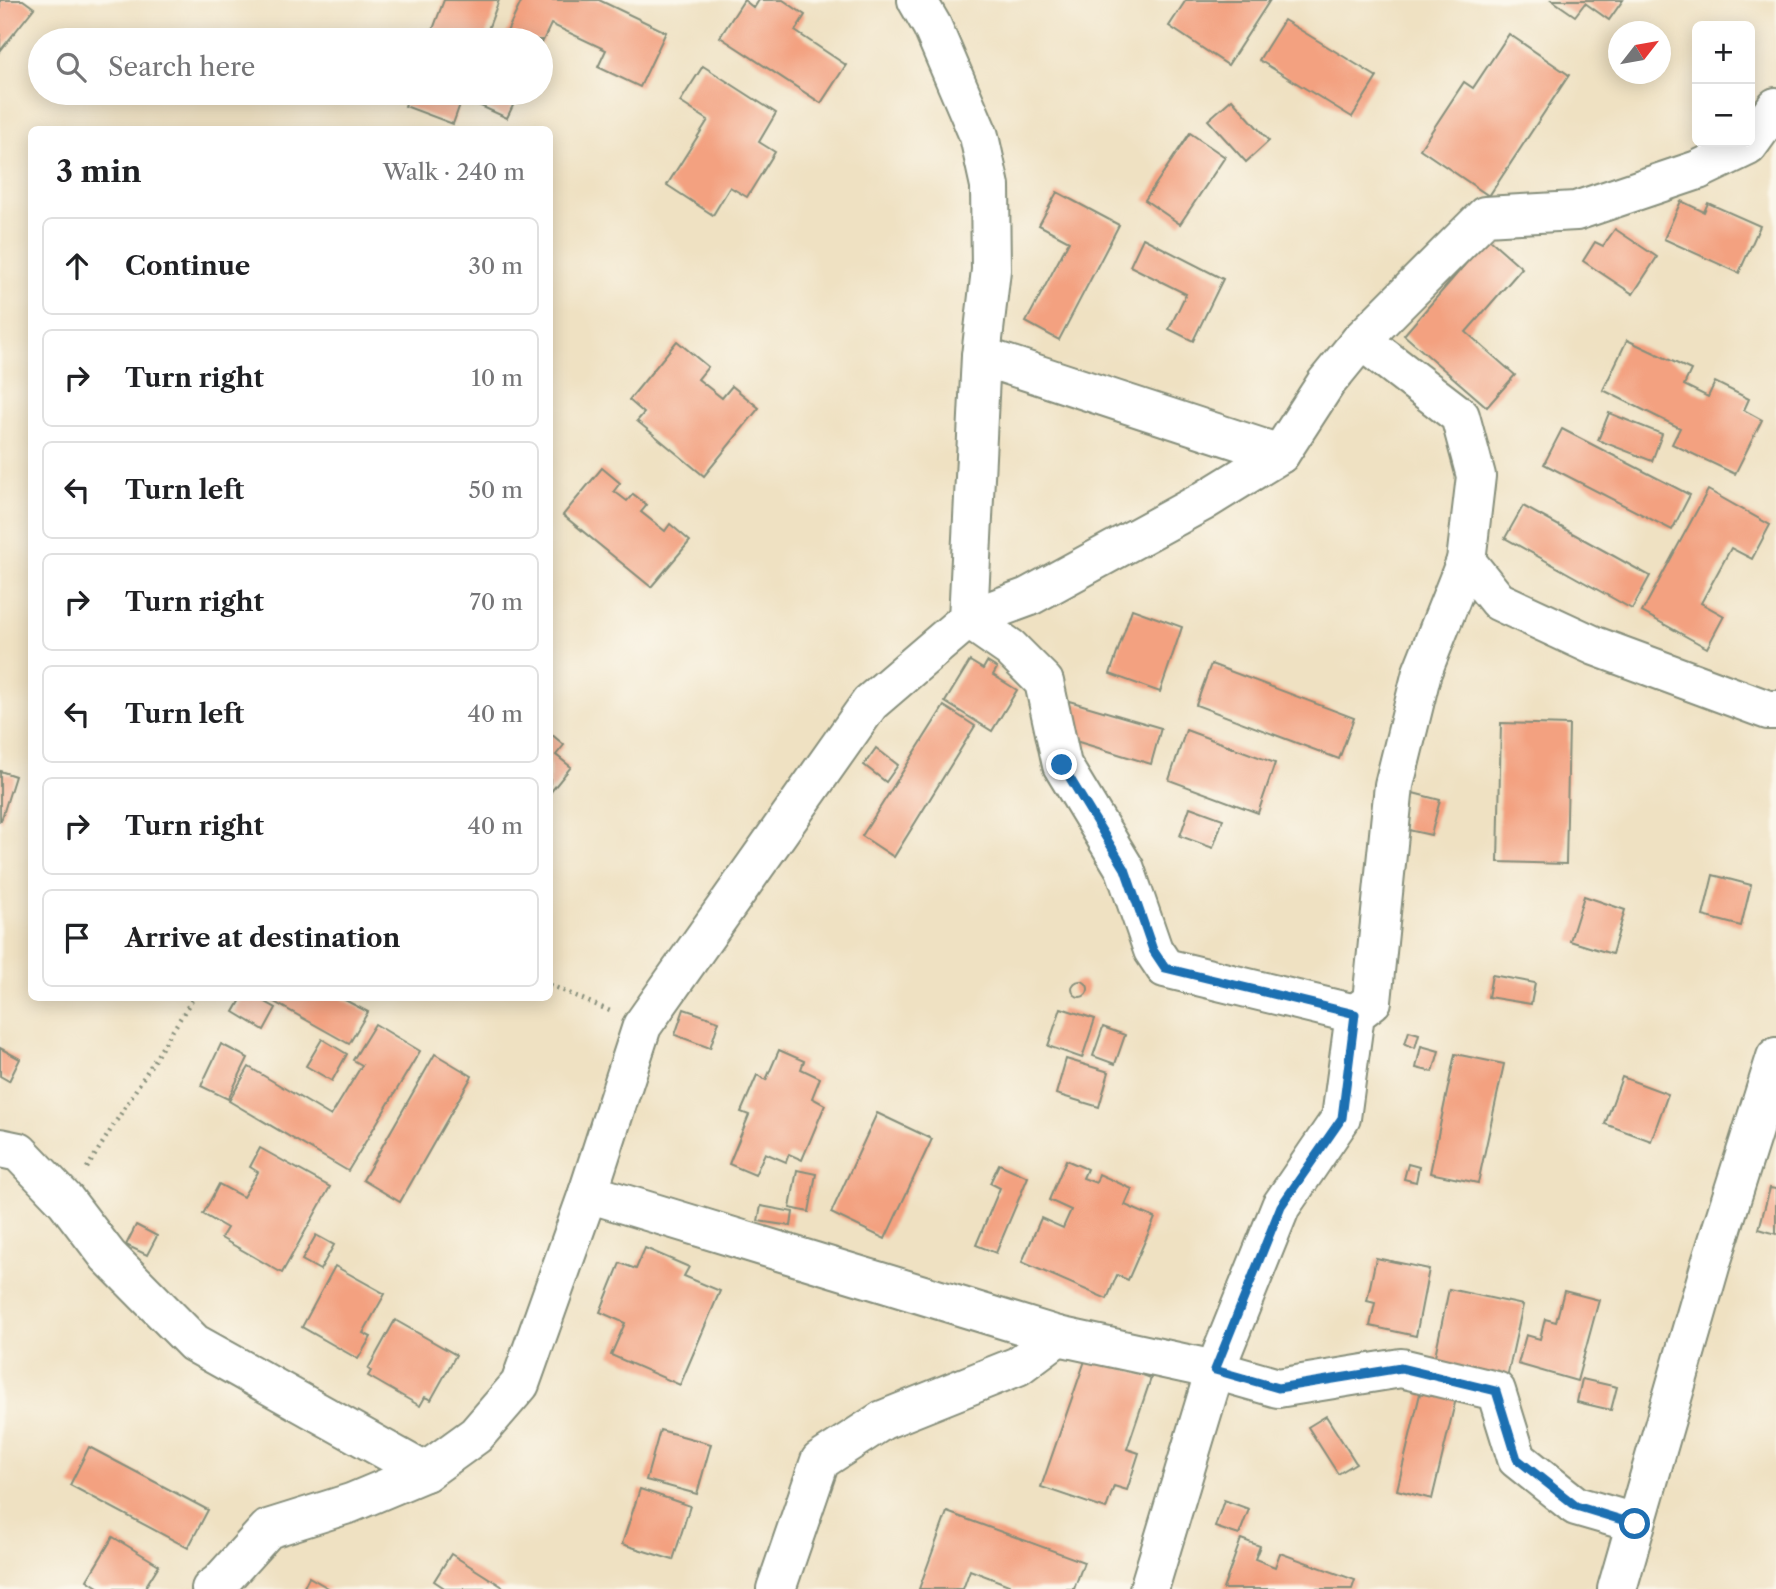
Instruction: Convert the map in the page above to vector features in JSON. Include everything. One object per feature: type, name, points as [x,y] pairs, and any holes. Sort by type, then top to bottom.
[{"type":"street","points":[[917,0],[932,26],[979,136],[990,187],[991,270],[981,356],[968,619]]},
{"type":"street","points":[[211,1589],[268,1529],[351,1503],[425,1472],[476,1435],[520,1384],[588,1193],[642,1026],[870,703],[968,619],[1028,597],[1202,502],[1279,454],[1326,383],[1362,340],[1485,216],[1576,211],[1698,170],[1748,146],[1776,107]]},
{"type":"street","points":[[1149,1589],[1215,1370],[1281,1206],[1342,1118],[1355,1014],[1371,1001],[1394,785],[1422,672],[1466,561],[1476,476],[1461,416],[1362,340]]},
{"type":"street","points":[[981,356],[1279,454]]},
{"type":"street","points":[[1466,561],[1497,601],[1595,646],[1769,710],[1776,710]]},
{"type":"street","points":[[968,619],[1010,648],[1044,682],[1062,765],[1125,869],[1153,950],[1165,968],[1355,1014]]},
{"type":"street","points":[[1617,1589],[1711,1263],[1776,1057]]},
{"type":"street","points":[[0,1148],[19,1152],[66,1201],[108,1256],[194,1343],[425,1472]]},
{"type":"street","points":[[588,1193],[1058,1336],[1215,1370],[1278,1388],[1401,1368],[1496,1391],[1517,1459],[1576,1506],[1635,1524]]},
{"type":"street","points":[[776,1589],[820,1461],[883,1420],[1018,1366],[1058,1336]]},
{"type":"path","points":[[553,986],[642,1026]]},
{"type":"path","points":[[66,1201],[191,1001]]},
{"type":"building","points":[[0,0],[23,0],[34,8],[0,51]]},
{"type":"building","points":[[444,0],[499,0],[488,28],[434,28]]},
{"type":"building","points":[[522,0],[599,0],[666,32],[640,87],[598,67],[606,50],[551,24],[549,28],[509,28]]},
{"type":"building","points":[[744,0],[754,8],[759,0],[783,0],[805,15],[795,31],[846,65],[821,103],[720,37]]},
{"type":"building","points":[[1186,0],[1270,0],[1228,65],[1169,26]]},
{"type":"building","points":[[1552,0],[1623,0],[1609,20],[1585,3],[1575,16]]},
{"type":"building","points":[[1284,20],[1377,77],[1352,117],[1259,60]]},
{"type":"building","points":[[1509,34],[1569,75],[1489,196],[1420,149],[1464,82],[1473,88]]},
{"type":"building","points":[[703,66],[776,113],[759,142],[775,152],[747,197],[730,187],[713,215],[667,185],[708,120],[680,102]]},
{"type":"building","points":[[1232,99],[1269,141],[1246,162],[1208,120]]},
{"type":"building","points":[[405,105],[460,105],[453,124]]},
{"type":"building","points":[[478,105],[513,105],[507,118]]},
{"type":"building","points":[[1190,133],[1225,157],[1180,224],[1145,200]]},
{"type":"building","points":[[1057,192],[1119,225],[1059,340],[1026,322],[1069,241],[1039,225]]},
{"type":"building","points":[[1681,201],[1704,212],[1708,203],[1760,226],[1739,273],[1664,239]]},
{"type":"building","points":[[1615,229],[1657,257],[1633,294],[1583,261],[1595,242],[1603,246]]},
{"type":"building","points":[[1143,238],[1223,279],[1193,341],[1169,329],[1186,294],[1130,266]]},
{"type":"building","points":[[1488,238],[1522,268],[1466,332],[1515,375],[1487,407],[1404,335]]},
{"type":"building","points":[[1627,340],[1691,370],[1684,385],[1708,397],[1715,382],[1749,399],[1744,410],[1762,420],[1735,474],[1672,444],[1680,428],[1603,390]]},
{"type":"building","points":[[677,341],[708,367],[698,379],[722,398],[732,386],[759,408],[704,476],[637,421],[644,413],[629,400]]},
{"type":"building","points":[[1609,413],[1662,434],[1652,461],[1598,440]]},
{"type":"building","points":[[1562,429],[1690,495],[1672,530],[1544,464]]},
{"type":"building","points":[[602,468],[620,483],[614,491],[627,501],[633,494],[647,505],[641,512],[665,531],[670,524],[690,541],[651,587],[563,515]]},
{"type":"building","points":[[1708,490],[1770,525],[1752,559],[1731,548],[1701,603],[1724,616],[1707,648],[1642,612]]},
{"type":"building","points":[[1523,506],[1650,576],[1632,609],[1505,538]]},
{"type":"building","points":[[1132,609],[1182,627],[1160,692],[1110,674]]},
{"type":"building","points":[[970,661],[983,669],[987,662],[997,668],[993,675],[1017,690],[992,731],[945,702]]},
{"type":"building","points":[[1211,664],[1354,718],[1339,759],[1196,705]]},
{"type":"building","points":[[1069,701],[1161,728],[1151,764],[1059,736]]},
{"type":"building","points":[[944,706],[975,726],[894,857],[862,836]]},
{"type":"building","points":[[1501,723],[1569,725],[1566,864],[1498,862]]},
{"type":"building","points":[[1186,730],[1275,763],[1258,813],[1169,780]]},
{"type":"building","points":[[553,736],[564,745],[556,755],[571,767],[553,789]]},
{"type":"building","points":[[876,748],[898,765],[886,782],[864,765]]},
{"type":"building","points":[[0,771],[15,776],[1,821],[0,821]]},
{"type":"building","points":[[1413,793],[1440,800],[1431,835],[1404,829]]},
{"type":"building","points":[[1190,807],[1223,819],[1213,848],[1180,836]]},
{"type":"building","points":[[1713,875],[1751,885],[1741,926],[1703,916]]},
{"type":"building","points":[[1584,896],[1625,910],[1612,954],[1570,941]]},
{"type":"building","points":[[1492,975],[1535,983],[1531,1004],[1488,997]]},
{"type":"building","points":[[1080,981],[1086,983],[1086,995],[1080,997],[1074,995],[1072,989],[1074,983]]},
{"type":"building","points":[[240,1001],[263,1001],[276,1008],[264,1030],[234,1012]]},
{"type":"building","points":[[273,1001],[347,1001],[368,1012],[349,1044]]},
{"type":"building","points":[[1061,1008],[1095,1019],[1082,1058],[1048,1046]]},
{"type":"building","points":[[684,1009],[719,1021],[710,1048],[675,1035]]},
{"type":"building","points":[[375,1024],[420,1051],[348,1171],[229,1101],[249,1067],[331,1116],[362,1065],[353,1060]]},
{"type":"building","points":[[1103,1027],[1125,1035],[1115,1064],[1093,1056]]},
{"type":"building","points":[[1409,1031],[1419,1034],[1415,1048],[1405,1044]]},
{"type":"building","points":[[322,1039],[347,1054],[332,1081],[306,1066]]},
{"type":"building","points":[[221,1044],[248,1058],[228,1099],[201,1086]]},
{"type":"building","points":[[1421,1046],[1439,1051],[1433,1072],[1416,1068]]},
{"type":"building","points":[[0,1048],[20,1059],[9,1081],[0,1076]]},
{"type":"building","points":[[779,1050],[804,1061],[801,1069],[820,1078],[812,1098],[825,1105],[802,1160],[789,1154],[786,1162],[765,1153],[755,1175],[729,1164],[749,1115],[741,1112],[757,1075],[766,1080]]},
{"type":"building","points":[[435,1054],[472,1076],[400,1202],[363,1180]]},
{"type":"building","points":[[1455,1054],[1504,1064],[1478,1183],[1430,1173]]},
{"type":"building","points":[[1066,1059],[1109,1072],[1099,1107],[1056,1094]]},
{"type":"building","points":[[1622,1077],[1668,1094],[1651,1141],[1605,1124]]},
{"type":"building","points":[[877,1113],[932,1139],[885,1239],[831,1213]]},
{"type":"building","points":[[260,1148],[330,1187],[282,1273],[221,1238],[227,1228],[203,1214],[219,1184],[243,1197],[258,1172],[250,1167]]},
{"type":"building","points":[[1066,1160],[1087,1169],[1083,1178],[1096,1183],[1099,1174],[1132,1189],[1125,1205],[1155,1218],[1128,1280],[1117,1275],[1107,1299],[1022,1262],[1041,1218],[1063,1228],[1071,1210],[1049,1200]]},
{"type":"building","points":[[999,1164],[1028,1177],[996,1253],[976,1245],[1000,1188],[990,1183]]},
{"type":"building","points":[[1408,1164],[1419,1167],[1416,1182],[1404,1179]]},
{"type":"building","points":[[797,1170],[816,1174],[809,1212],[790,1208]]},
{"type":"building","points":[[1770,1188],[1776,1189],[1776,1234],[1759,1229]]},
{"type":"building","points":[[761,1206],[793,1212],[791,1226],[758,1221]]},
{"type":"building","points":[[136,1225],[157,1236],[147,1255],[126,1245]]},
{"type":"building","points":[[316,1235],[334,1245],[320,1270],[302,1260]]},
{"type":"building","points":[[645,1248],[689,1267],[684,1276],[720,1291],[680,1385],[611,1355],[625,1323],[600,1312],[620,1263],[636,1269]]},
{"type":"building","points":[[1376,1258],[1429,1269],[1416,1336],[1370,1326],[1375,1303],[1367,1301]]},
{"type":"building","points":[[335,1266],[385,1294],[363,1333],[371,1337],[358,1359],[302,1327]]},
{"type":"building","points":[[1449,1289],[1523,1305],[1505,1387],[1432,1370]]},
{"type":"building","points":[[1564,1291],[1599,1300],[1577,1381],[1518,1364],[1526,1335],[1540,1339],[1545,1319],[1556,1322]]},
{"type":"building","points":[[395,1320],[456,1355],[431,1400],[425,1397],[420,1406],[368,1376],[371,1371],[368,1369]]},
{"type":"building","points":[[1087,1355],[1151,1378],[1127,1449],[1139,1453],[1127,1490],[1114,1486],[1106,1509],[1041,1487]]},
{"type":"building","points":[[1424,1377],[1459,1386],[1432,1499],[1397,1490]]},
{"type":"building","points":[[1582,1379],[1617,1387],[1611,1410],[1577,1402]]},
{"type":"building","points":[[1326,1416],[1356,1463],[1338,1474],[1308,1427]]},
{"type":"building","points":[[660,1430],[711,1444],[697,1494],[646,1480]]},
{"type":"building","points":[[89,1447],[208,1510],[188,1548],[70,1485]]},
{"type":"building","points":[[640,1489],[690,1506],[673,1560],[622,1544]]},
{"type":"building","points":[[1224,1500],[1249,1509],[1239,1535],[1215,1527]]},
{"type":"building","points":[[947,1512],[1084,1562],[1074,1589],[1013,1589],[1014,1587],[970,1570],[963,1589],[919,1589]]},
{"type":"building","points":[[113,1537],[159,1565],[144,1589],[101,1589],[87,1580]]},
{"type":"building","points":[[1241,1539],[1260,1546],[1255,1559],[1275,1567],[1280,1553],[1355,1580],[1352,1589],[1223,1589]]},
{"type":"building","points":[[451,1554],[506,1589],[446,1589],[434,1581]]},
{"type":"building","points":[[309,1577],[330,1589],[303,1589]]},
{"type":"route","points":[[1062,765],[1125,869],[1153,950],[1165,968],[1355,1014],[1342,1118],[1281,1206],[1215,1370],[1278,1388],[1401,1368],[1496,1391],[1517,1459],[1576,1506],[1635,1524]]}]
